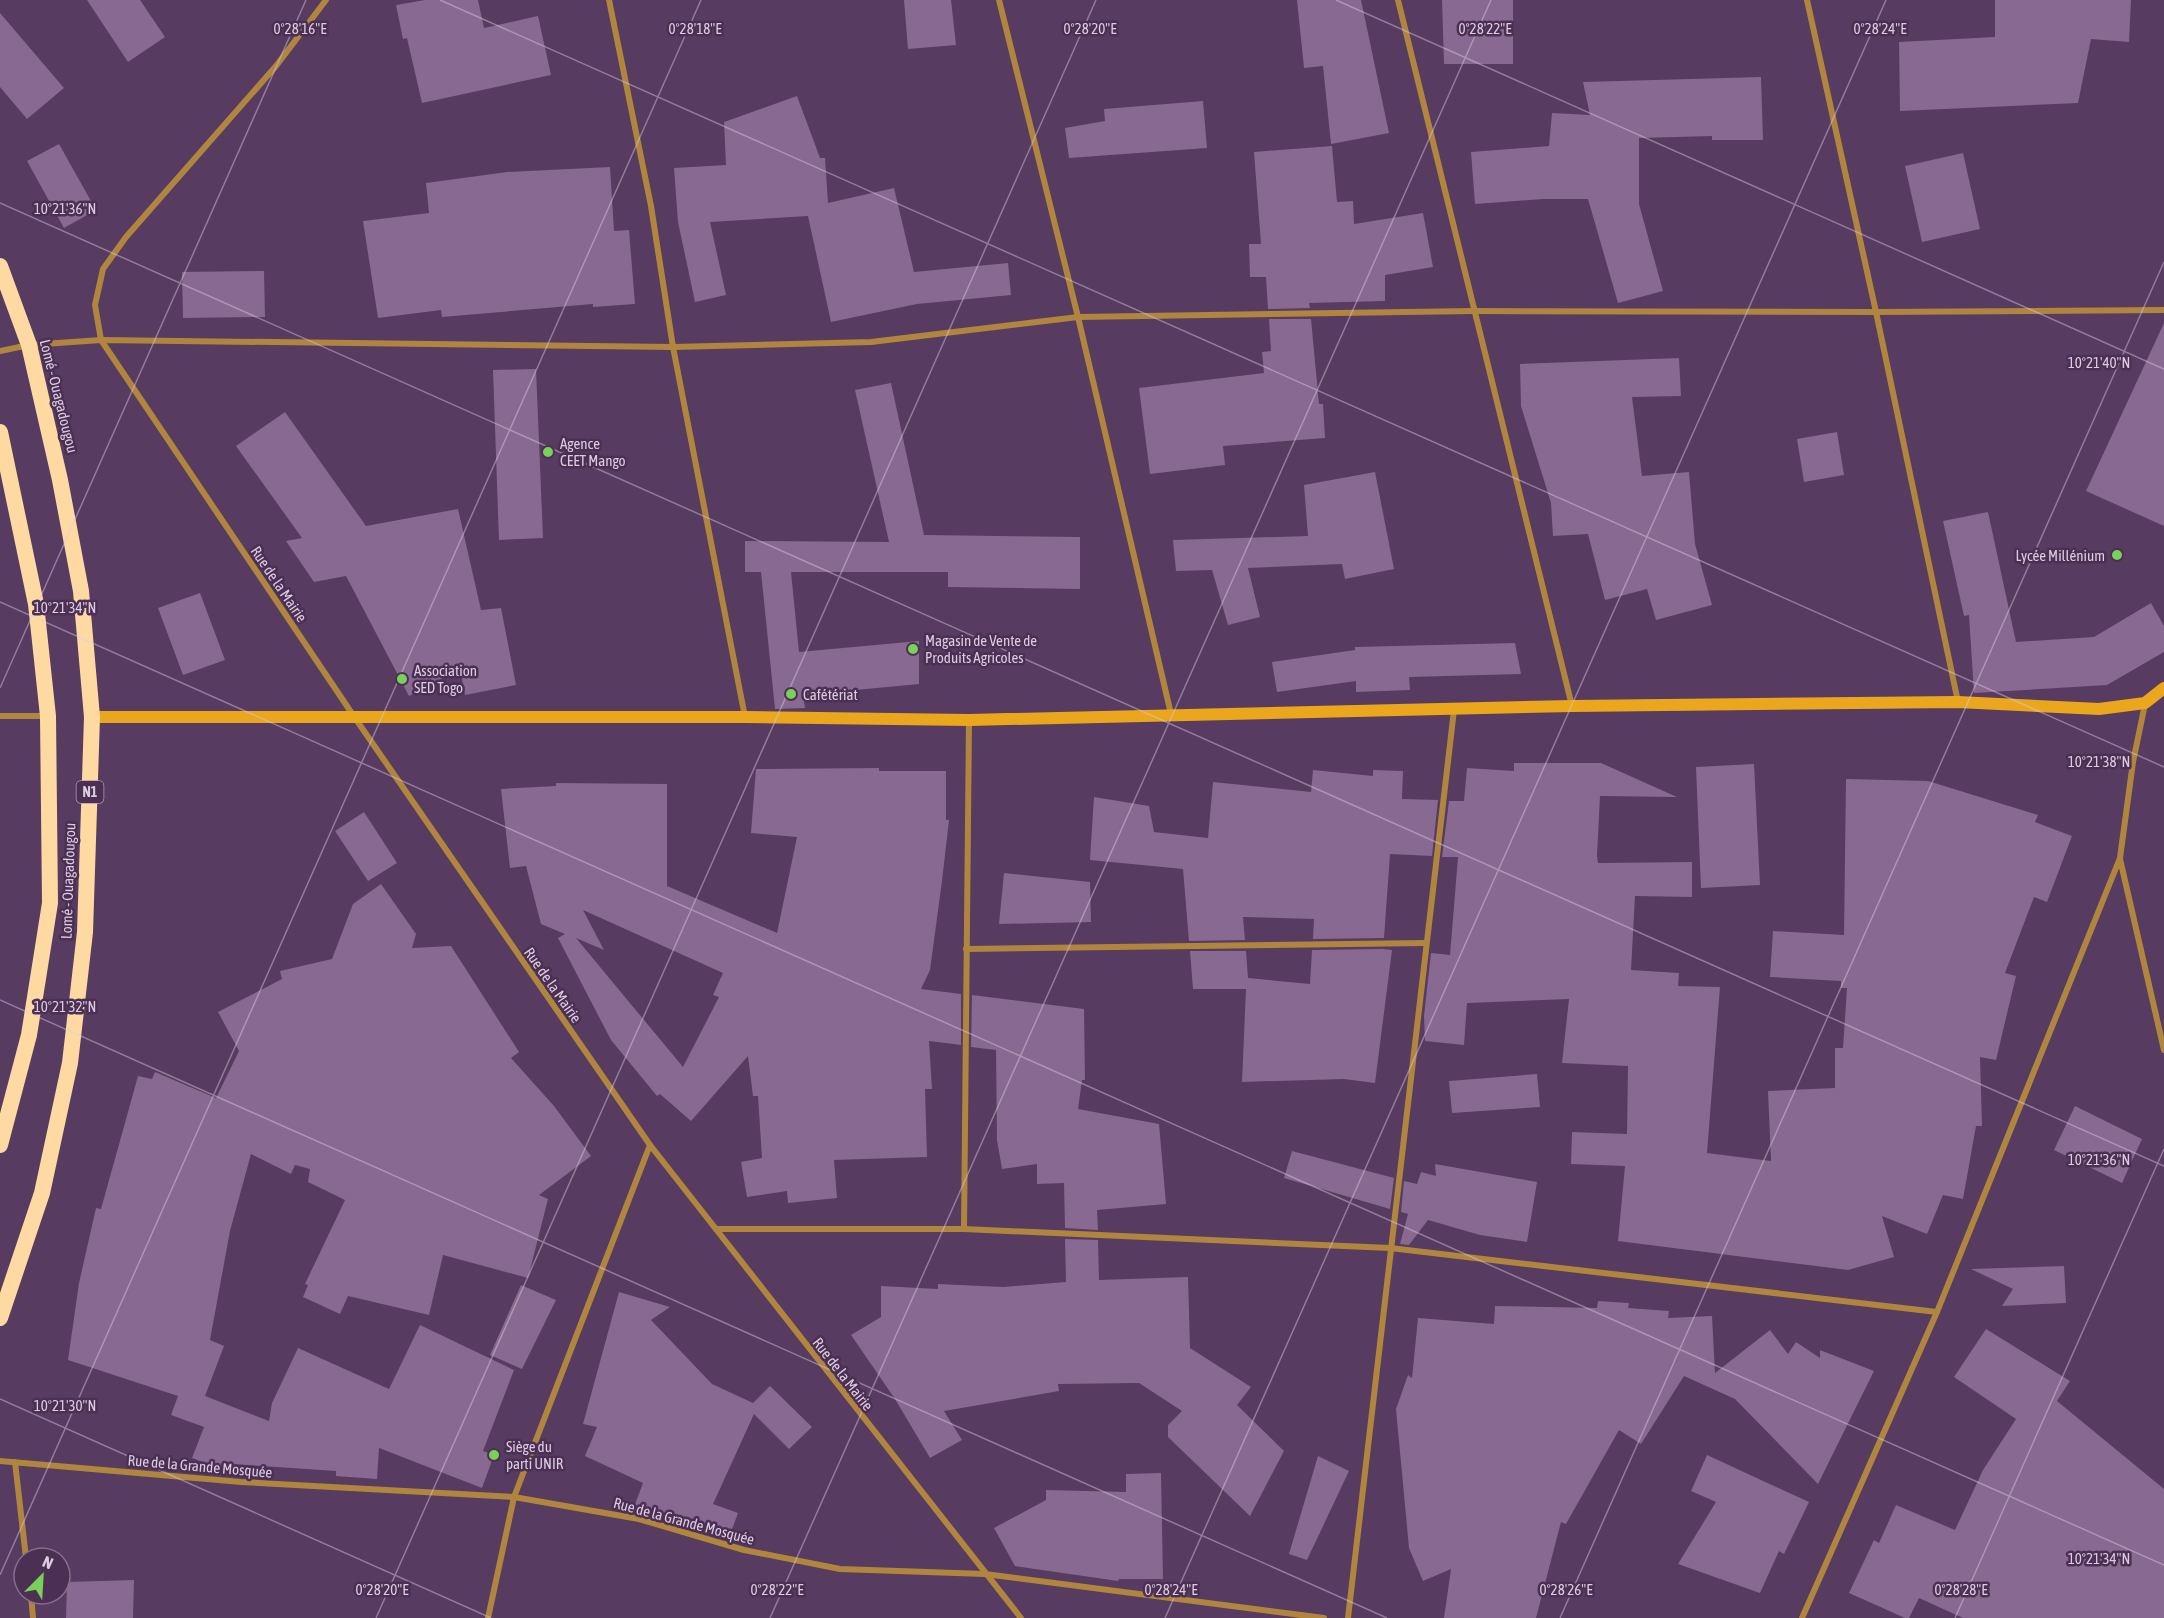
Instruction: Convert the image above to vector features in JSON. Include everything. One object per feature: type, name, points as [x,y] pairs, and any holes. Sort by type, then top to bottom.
[{"type":"highway","name":"Lomé - Ouagadougou","points":[[0,266],[29,345],[60,480],[81,591],[92,717],[85,932],[70,1063],[42,1193],[0,1318]]},
{"type":"highway","name":"Lomé - Ouagadougou","points":[[0,432],[36,604],[48,716],[50,903],[28,1035],[0,1145]]},
{"type":"main road","points":[[92,717],[745,717],[969,720],[1572,706],[1958,702],[2099,709],[2145,703],[2164,688]]},
{"type":"street","points":[[101,340],[95,305],[103,269],[126,237],[276,66],[326,0]]},
{"type":"street","points":[[609,0],[651,206],[673,347],[745,717]]},
{"type":"street","points":[[999,0],[1078,317],[1171,714]]},
{"type":"street","points":[[1398,0],[1572,706]]},
{"type":"street","points":[[1807,0],[1876,312],[1958,702]]},
{"type":"street","points":[[0,351],[29,345],[101,340],[673,347],[871,342],[1078,317],[1473,311],[2164,310]]},
{"type":"street","name":"Rue de la Mairie","points":[[101,340],[355,718],[650,1145],[1020,1618]]},
{"type":"street","points":[[1802,1618],[1937,1312],[2120,858],[2133,762],[2145,703]]},
{"type":"street","points":[[1348,1618],[1454,710]]},
{"type":"street","points":[[0,716],[48,716]]},
{"type":"street","points":[[964,1229],[969,720]]},
{"type":"street","points":[[2120,858],[2164,1050]]},
{"type":"street","points":[[966,949],[1426,943]]},
{"type":"street","points":[[489,1618],[514,1497],[650,1145]]},
{"type":"street","points":[[716,1229],[964,1229],[1390,1248],[1937,1312]]},
{"type":"street","name":"Rue de la Grande Mosquée","points":[[0,1461],[241,1482],[514,1497],[639,1519],[744,1551],[840,1569],[985,1575],[1324,1618]]},
{"type":"street","points":[[15,1462],[25,1546]]},
{"type":"building","points":[[87,0],[140,0],[165,37],[128,62]]},
{"type":"building","points":[[425,0],[478,0],[484,28],[538,16],[551,75],[422,103],[407,38],[403,39],[396,5]]},
{"type":"building","points":[[904,0],[951,0],[956,45],[908,49]]},
{"type":"building","points":[[1297,0],[1361,0],[1389,133],[1331,144],[1323,66],[1304,68]]},
{"type":"building","points":[[1442,0],[1513,0],[1513,64],[1444,64]]},
{"type":"building","points":[[1995,0],[2131,0],[2129,42],[2091,39],[2078,103],[1900,111],[1899,42],[1995,37]]},
{"type":"building","points":[[0,13],[64,88],[27,119],[0,87]]},
{"type":"building","points":[[1761,77],[1763,140],[1712,140],[1712,136],[1639,138],[1639,204],[1663,291],[1618,303],[1588,199],[1543,199],[1475,204],[1471,152],[1549,146],[1552,113],[1590,115],[1583,82]]},
{"type":"building","points":[[797,96],[820,158],[825,158],[828,203],[894,188],[914,272],[1008,263],[1011,295],[917,304],[831,322],[808,216],[710,222],[726,295],[695,302],[678,222],[674,168],[726,165],[724,122]]},
{"type":"building","points":[[1203,101],[1207,148],[1069,158],[1065,128],[1105,121],[1104,109]]},
{"type":"building","points":[[59,144],[96,210],[64,228],[27,161]]},
{"type":"building","points":[[1332,146],[1337,202],[1353,201],[1354,224],[1423,213],[1433,267],[1385,275],[1385,301],[1309,303],[1310,308],[1268,309],[1266,277],[1250,277],[1249,244],[1261,244],[1254,152]]},
{"type":"building","points":[[1963,153],[1980,229],[1922,242],[1905,166]]},
{"type":"building","points":[[610,167],[614,231],[629,230],[635,304],[593,307],[593,304],[442,317],[441,310],[378,318],[363,221],[429,213],[426,183],[507,172]]},
{"type":"building","points":[[264,271],[265,317],[183,318],[182,272]]},
{"type":"building","points":[[1269,319],[1311,319],[1319,404],[1323,404],[1325,438],[1223,446],[1225,465],[1150,474],[1139,388],[1264,373],[1262,352],[1271,351]]},
{"type":"building","points":[[2164,323],[2164,526],[2086,491]]},
{"type":"building","points":[[1679,358],[1681,396],[1632,397],[1642,476],[1689,472],[1695,544],[1712,605],[1656,620],[1647,589],[1605,600],[1588,534],[1553,536],[1551,503],[1521,406],[1520,364]]},
{"type":"building","points":[[536,369],[543,538],[499,540],[493,370]]},
{"type":"building","points":[[891,383],[924,535],[1080,537],[1080,589],[948,587],[948,572],[791,572],[799,652],[919,641],[919,684],[803,695],[805,708],[775,709],[761,572],[745,572],[745,541],[889,542],[855,390]]},
{"type":"building","points":[[285,412],[366,526],[458,509],[481,610],[501,608],[516,685],[465,695],[460,669],[409,696],[346,576],[314,582],[286,541],[302,538],[236,446]]},
{"type":"building","points":[[1837,432],[1844,475],[1804,482],[1797,439]]},
{"type":"building","points":[[1375,472],[1394,569],[1345,579],[1342,564],[1248,568],[1260,617],[1228,625],[1212,570],[1176,571],[1173,540],[1308,536],[1304,485]]},
{"type":"building","points":[[1988,512],[2016,642],[2094,637],[2151,603],[2164,626],[2164,652],[2107,685],[1974,693],[1969,615],[1964,616],[1943,521]]},
{"type":"building","points":[[200,593],[225,660],[183,675],[158,608]]},
{"type":"building","points":[[1515,643],[1521,674],[1409,677],[1410,690],[1356,692],[1356,681],[1277,692],[1272,662],[1355,650],[1355,647]]},
{"type":"building","points":[[1514,763],[1601,763],[1677,797],[1600,796],[1597,856],[1598,863],[1692,862],[1692,897],[1635,896],[1631,970],[1679,973],[1678,986],[1720,987],[1707,1153],[1771,1161],[1768,1091],[1835,1088],[1835,1048],[1843,1048],[1847,988],[1841,988],[1841,981],[1770,977],[1773,931],[1844,935],[1846,779],[1928,781],[2038,815],[2035,822],[2072,836],[2047,902],[2034,897],[2005,973],[2016,976],[1996,1060],[1980,1057],[1982,1126],[1976,1126],[1963,1199],[1943,1195],[1927,1234],[1882,1216],[1894,1257],[1848,1270],[1618,1241],[1625,1166],[1571,1164],[1572,1132],[1627,1134],[1628,1066],[1562,1063],[1569,999],[1467,1003],[1464,1045],[1425,1041],[1424,1016],[1431,953],[1450,955],[1458,857],[1442,857],[1449,801],[1464,801],[1467,768],[1514,771]]},
{"type":"building","points":[[1754,764],[1760,885],[1701,888],[1696,767]]},
{"type":"building","points":[[879,768],[879,771],[946,771],[946,820],[949,820],[930,970],[921,989],[961,994],[961,1045],[929,1041],[932,1089],[925,1089],[927,1157],[834,1160],[837,1198],[788,1203],[787,1191],[747,1197],[741,1162],[762,1158],[758,1096],[753,1096],[748,1056],[691,1121],[660,1094],[657,1096],[611,1040],[558,938],[565,934],[541,924],[526,866],[510,868],[501,789],[556,786],[556,783],[667,784],[667,886],[777,933],[797,837],[751,833],[756,769]],"holes":[[[583,910],[723,973],[713,995],[719,997],[683,1067],[576,938],[604,950]]]},
{"type":"building","points":[[1313,770],[1373,776],[1373,770],[1403,771],[1402,799],[1438,800],[1432,856],[1390,854],[1384,938],[1313,939],[1314,919],[1243,917],[1245,940],[1189,941],[1183,869],[1090,860],[1094,797],[1149,806],[1154,832],[1208,838],[1213,782],[1311,792]]},
{"type":"building","points":[[364,812],[397,863],[368,881],[335,831]]},
{"type":"building","points":[[1004,873],[1090,882],[1091,922],[999,924]]},
{"type":"building","points":[[381,884],[416,934],[412,948],[451,946],[519,1052],[511,1058],[554,1106],[591,1156],[539,1195],[548,1199],[528,1278],[443,1255],[429,1315],[348,1296],[340,1314],[303,1297],[308,1285],[305,1284],[345,1200],[308,1182],[310,1169],[295,1165],[291,1174],[251,1154],[230,1231],[210,1340],[224,1346],[205,1396],[269,1421],[272,1403],[298,1348],[389,1389],[420,1325],[514,1370],[483,1451],[494,1455],[482,1488],[379,1448],[377,1479],[336,1476],[336,1471],[232,1464],[229,1472],[192,1458],[204,1427],[171,1415],[178,1396],[68,1360],[79,1283],[96,1208],[101,1209],[138,1076],[152,1079],[155,1072],[216,1098],[239,1051],[218,1012],[282,979],[280,971],[332,959],[353,904]]},
{"type":"building","points":[[1312,950],[1392,950],[1375,1083],[1344,1079],[1242,1082],[1246,989],[1193,989],[1190,951],[1246,951],[1248,978],[1310,984]]},
{"type":"building","points":[[972,995],[1084,1009],[1085,1080],[1082,1080],[1078,1109],[1159,1124],[1166,1204],[1097,1210],[1098,1230],[1065,1228],[1064,1183],[1037,1184],[1037,1164],[1002,1169],[997,1140],[996,1050],[971,1047]]},
{"type":"building","points":[[1537,1074],[1540,1107],[1452,1113],[1449,1081]]},
{"type":"building","points":[[2075,1106],[2142,1139],[2122,1183],[2054,1150]]},
{"type":"building","points":[[1292,1151],[1394,1178],[1390,1209],[1284,1178]]},
{"type":"building","points":[[1435,1164],[1537,1182],[1527,1242],[1480,1235],[1428,1220],[1409,1245],[1400,1244],[1408,1214],[1401,1212],[1404,1181],[1417,1184],[1421,1172],[1436,1176]]},
{"type":"building","points":[[1065,1239],[1098,1240],[1099,1280],[1188,1277],[1190,1348],[1251,1387],[1237,1405],[1284,1451],[1250,1516],[1168,1437],[1168,1425],[1182,1411],[1139,1383],[1058,1384],[1059,1391],[944,1411],[962,1440],[930,1458],[895,1399],[851,1335],[881,1317],[881,1286],[938,1289],[938,1284],[1003,1287],[1066,1282]]},
{"type":"building","points":[[2064,1266],[2066,1303],[2002,1306],[2013,1289],[1971,1269]]},
{"type":"building","points":[[521,1285],[556,1300],[522,1369],[490,1355]]},
{"type":"building","points":[[619,1292],[670,1307],[651,1320],[712,1384],[753,1403],[770,1386],[812,1427],[789,1449],[754,1414],[713,1504],[738,1513],[728,1540],[634,1507],[643,1483],[585,1456],[597,1427],[583,1424]]},
{"type":"building","points":[[1598,1301],[1629,1303],[1628,1308],[1669,1311],[1668,1318],[1712,1316],[1715,1373],[1770,1330],[1788,1354],[1796,1342],[1820,1358],[1820,1350],[1874,1371],[1818,1484],[1735,1399],[1684,1376],[1641,1444],[1619,1430],[1566,1524],[1561,1522],[1536,1618],[1444,1618],[1451,1569],[1423,1581],[1409,1548],[1396,1409],[1408,1375],[1412,1378],[1418,1318],[1494,1324],[1495,1306],[1597,1308]]},
{"type":"building","points":[[1986,1329],[2070,1381],[2057,1401],[2164,1489],[2164,1618],[1963,1618],[1919,1598],[1909,1618],[1905,1618],[1849,1593],[1874,1540],[1879,1543],[1896,1505],[1955,1530],[1983,1470],[2016,1419],[1954,1377]]},
{"type":"building","points":[[1707,1455],[1809,1502],[1784,1554],[1779,1551],[1760,1593],[1678,1564],[1716,1502],[1691,1491]]},
{"type":"building","points":[[1318,1456],[1349,1471],[1307,1560],[1289,1554]]},
{"type":"building","points":[[1161,1473],[1163,1579],[1119,1579],[1118,1581],[1015,1566],[994,1528],[1046,1500],[1046,1490],[1126,1492],[1126,1474]]},
{"type":"building","points":[[134,1580],[133,1618],[66,1618],[66,1606],[72,1606],[72,1582]]},
{"type":"place","name":"Agence CEET Mango","points":[[548,452]]},
{"type":"place","name":"Lycée Millénium","points":[[2117,555]]},
{"type":"place","name":"Magasin de Vente de Produits Agricoles","points":[[913,649]]},
{"type":"place","name":"Association SED Togo","points":[[402,679]]},
{"type":"place","name":"Cafétériat","points":[[791,694]]},
{"type":"place","name":"Siège du parti UNIR","points":[[494,1455]]}]
